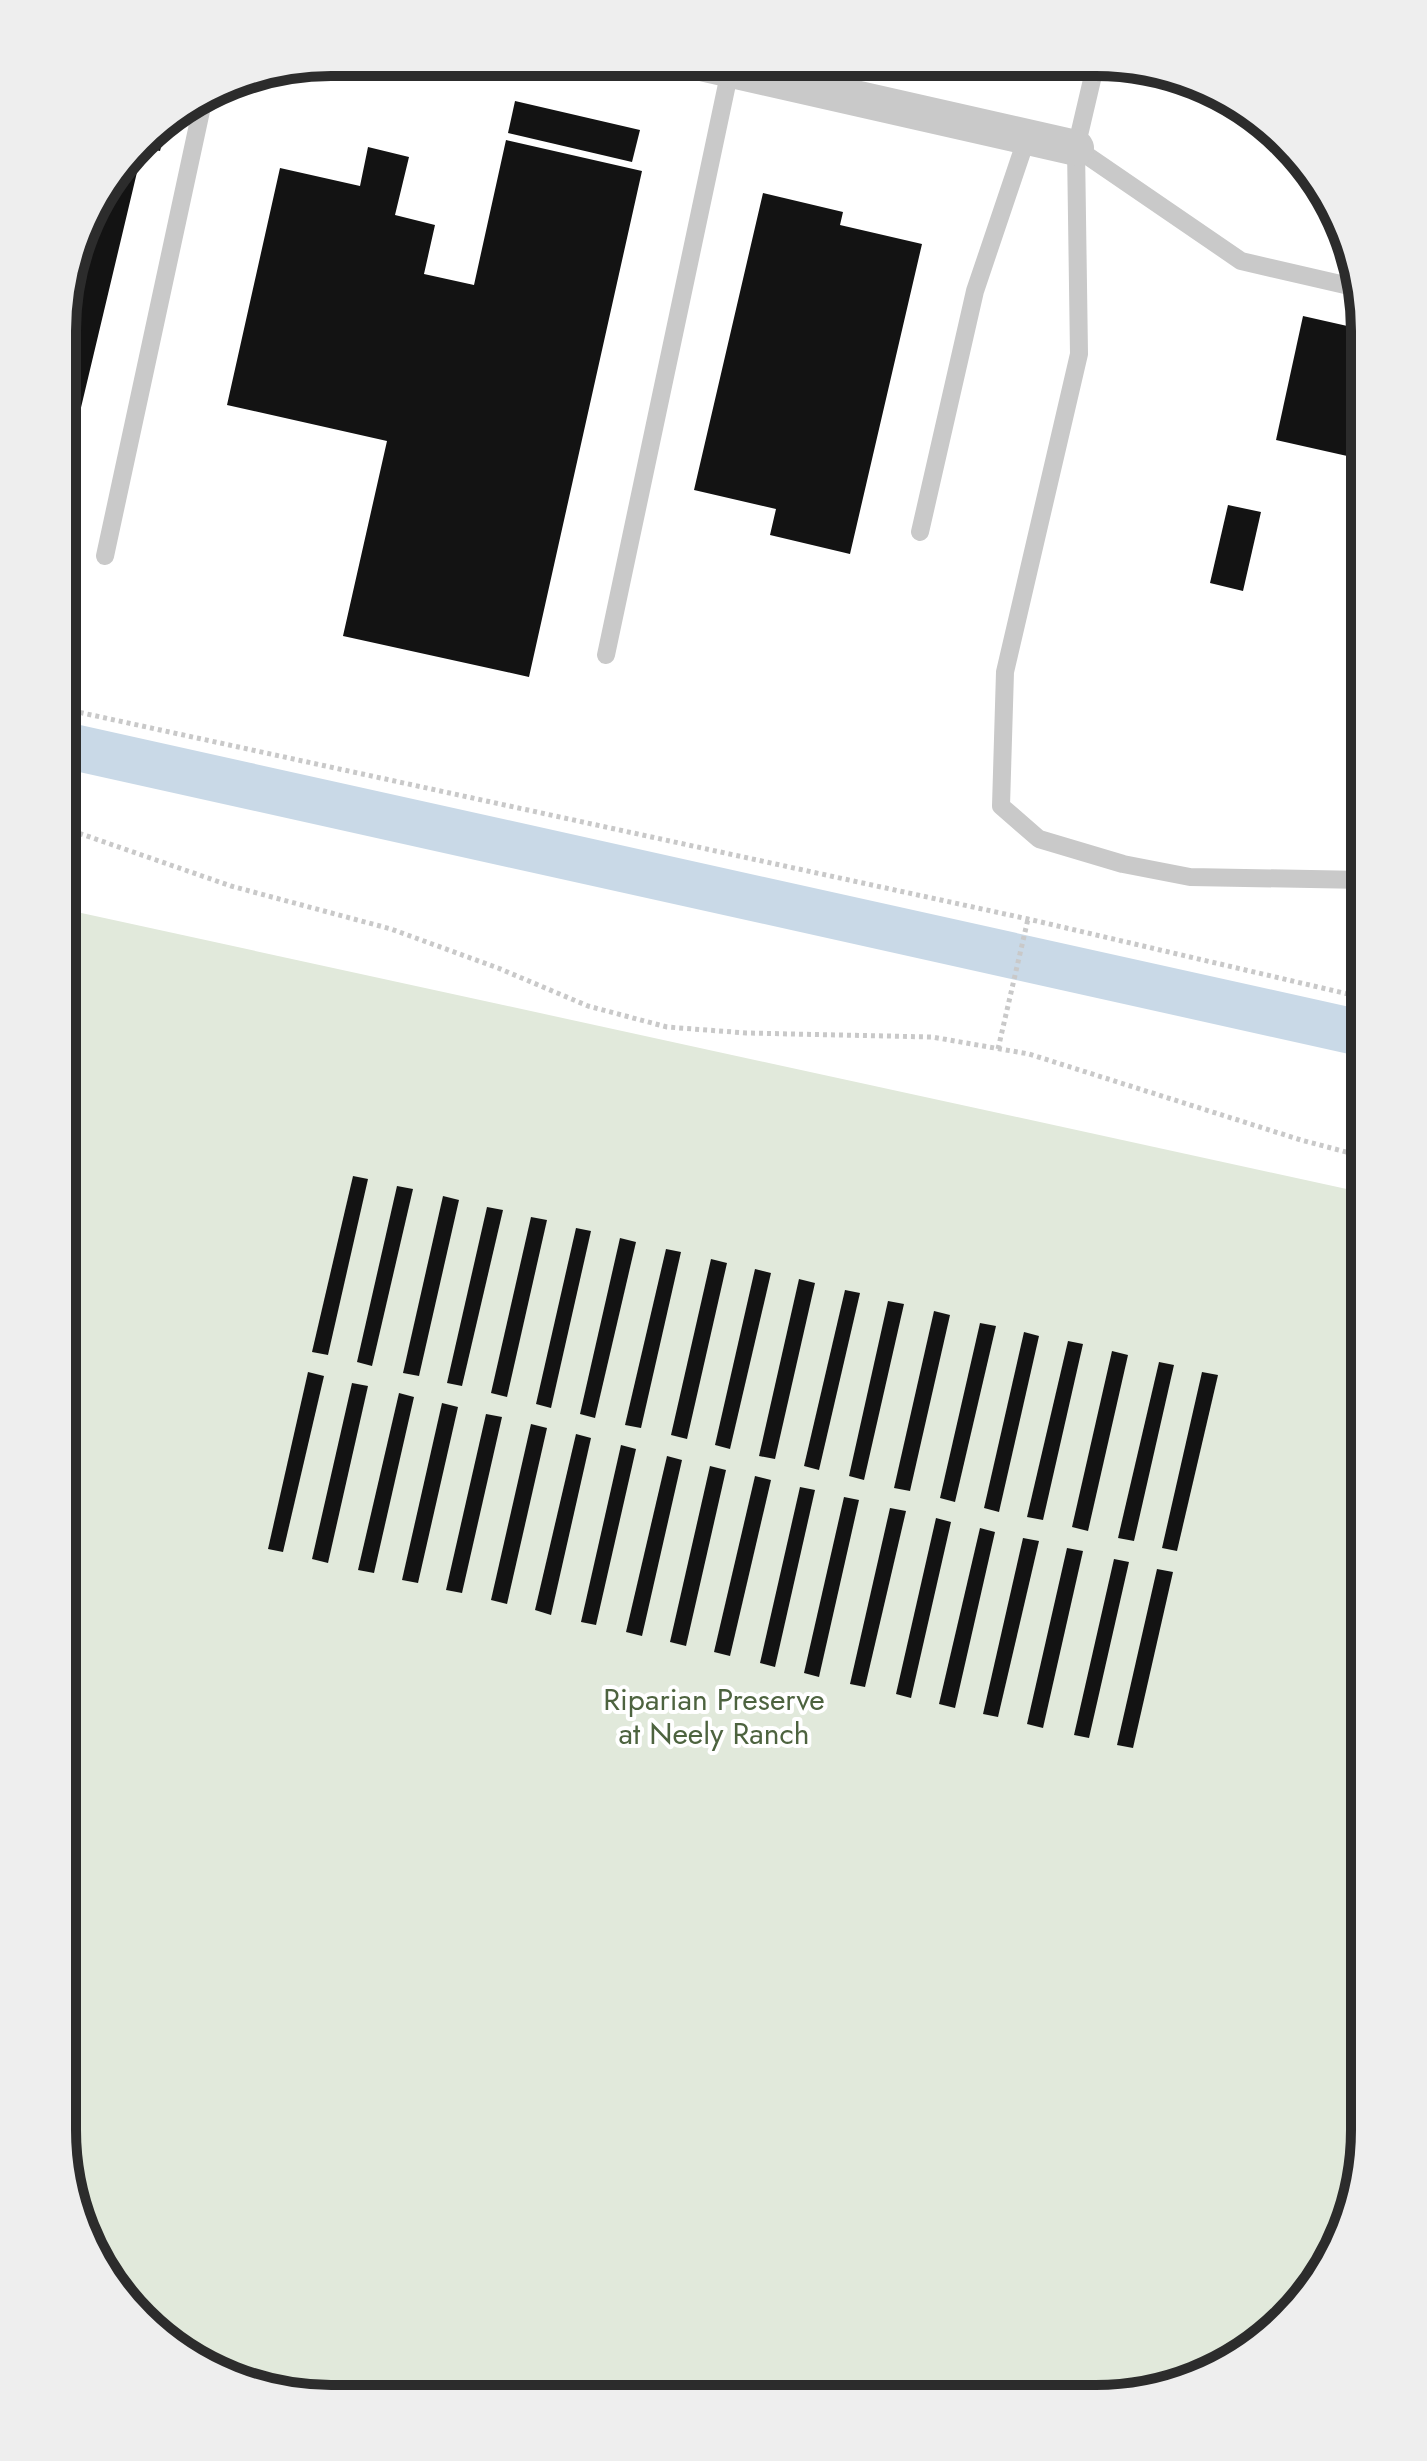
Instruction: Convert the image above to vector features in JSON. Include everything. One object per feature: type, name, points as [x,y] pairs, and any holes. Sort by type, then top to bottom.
[{"type":"street","points":[[760,76],[1076,148]]},
{"type":"lane","points":[[606,655],[716,76]]},
{"type":"lane","points":[[1093,76],[1076,148],[1079,354],[1005,672],[1001,806],[1039,839],[1123,864],[1190,877],[1351,880]]},
{"type":"lane","points":[[105,556],[201,111]]},
{"type":"lane","points":[[920,532],[975,291],[1027,137]]},
{"type":"lane","points":[[1076,148],[1241,261],[1346,285]]},
{"type":"path","points":[[76,712],[1028,919],[1351,995]]},
{"type":"path","points":[[76,832],[231,886],[391,929],[498,968],[588,1006],[667,1027],[746,1033],[932,1037],[998,1049],[1044,1058],[1351,1153]]},
{"type":"path","points":[[998,1049],[1028,919]]},
{"type":"green space","name":"Riparian Preserve at Neely Ranch","points":[[76,912],[1351,1190],[1349,2163],[1332,2228],[1317,2258],[1276,2310],[1251,2332],[1224,2351],[1194,2366],[1146,2380],[1096,2385],[331,2385],[298,2383],[233,2366],[203,2351],[176,2332],[129,2285],[102,2243],[90,2212],[81,2180],[76,2130]]},
{"type":"building","points":[[515,101],[640,130],[632,162],[508,133]]},
{"type":"building","points":[[163,139],[160,151],[153,149]]},
{"type":"building","points":[[506,140],[642,171],[529,677],[343,636],[387,441],[227,405],[280,168],[360,186],[368,147],[409,157],[395,215],[435,225],[424,274],[474,285]]},
{"type":"building","points":[[139,163],[76,429],[76,331],[78,298],[85,265],[95,233],[110,203]]},
{"type":"building","points":[[763,193],[843,212],[840,225],[922,244],[850,554],[770,535],[776,509],[694,490]]},
{"type":"building","points":[[1303,316],[1351,327],[1351,457],[1276,440]]},
{"type":"building","points":[[1228,505],[1261,512],[1243,591],[1210,583]]},
{"type":"building","points":[[353,1176],[368,1179],[328,1355],[312,1352]]},
{"type":"building","points":[[397,1186],[413,1189],[372,1366],[357,1362]]},
{"type":"building","points":[[443,1196],[459,1200],[419,1376],[403,1373]]},
{"type":"building","points":[[487,1207],[503,1210],[462,1386],[447,1383]]},
{"type":"building","points":[[531,1217],[547,1220],[507,1397],[491,1393]]},
{"type":"building","points":[[576,1228],[591,1231],[551,1408],[536,1404]]},
{"type":"building","points":[[620,1238],[636,1242],[595,1418],[580,1414]]},
{"type":"building","points":[[666,1249],[681,1252],[641,1428],[625,1425]]},
{"type":"building","points":[[711,1259],[727,1263],[687,1439],[671,1435]]},
{"type":"building","points":[[755,1269],[771,1273],[730,1449],[715,1445]]},
{"type":"building","points":[[799,1279],[815,1283],[775,1459],[759,1456]]},
{"type":"building","points":[[845,1290],[860,1293],[819,1470],[804,1466]]},
{"type":"building","points":[[888,1301],[904,1304],[864,1480],[849,1476]]},
{"type":"building","points":[[934,1311],[950,1315],[910,1491],[894,1488]]},
{"type":"building","points":[[980,1323],[996,1326],[955,1502],[940,1498]]},
{"type":"building","points":[[1024,1332],[1039,1336],[999,1512],[984,1508]]},
{"type":"building","points":[[1068,1341],[1083,1344],[1043,1520],[1027,1517]]},
{"type":"building","points":[[1112,1351],[1128,1355],[1088,1531],[1072,1527]]},
{"type":"building","points":[[1159,1362],[1174,1365],[1134,1541],[1118,1538]]},
{"type":"building","points":[[308,1372],[324,1376],[283,1552],[268,1549]]},
{"type":"building","points":[[1202,1372],[1218,1375],[1177,1551],[1162,1548]]},
{"type":"building","points":[[352,1383],[368,1386],[328,1563],[312,1559]]},
{"type":"building","points":[[399,1393],[414,1397],[374,1573],[358,1570]]},
{"type":"building","points":[[442,1403],[458,1407],[418,1583],[402,1580]]},
{"type":"building","points":[[486,1414],[502,1417],[462,1593],[446,1590]]},
{"type":"building","points":[[531,1424],[547,1428],[507,1604],[491,1600]]},
{"type":"building","points":[[576,1434],[591,1438],[551,1615],[535,1610]]},
{"type":"building","points":[[621,1445],[636,1449],[596,1625],[581,1622]]},
{"type":"building","points":[[667,1456],[682,1460],[642,1636],[626,1632]]},
{"type":"building","points":[[710,1466],[726,1470],[686,1646],[670,1642]]},
{"type":"building","points":[[755,1476],[771,1480],[730,1656],[714,1652]]},
{"type":"building","points":[[800,1487],[815,1490],[775,1667],[760,1663]]},
{"type":"building","points":[[844,1497],[859,1500],[819,1677],[804,1673]]},
{"type":"building","points":[[890,1508],[906,1511],[865,1687],[850,1684]]},
{"type":"building","points":[[936,1518],[951,1522],[911,1698],[896,1694]]},
{"type":"building","points":[[980,1528],[995,1532],[955,1708],[939,1704]]},
{"type":"building","points":[[1023,1538],[1039,1541],[998,1717],[983,1714]]},
{"type":"building","points":[[1067,1548],[1083,1551],[1043,1728],[1027,1724]]},
{"type":"building","points":[[1114,1559],[1129,1562],[1089,1738],[1074,1735]]},
{"type":"building","points":[[1157,1569],[1173,1572],[1133,1748],[1117,1745]]},
{"type":"waterway","points":[[76,748],[1351,1031]]}]
